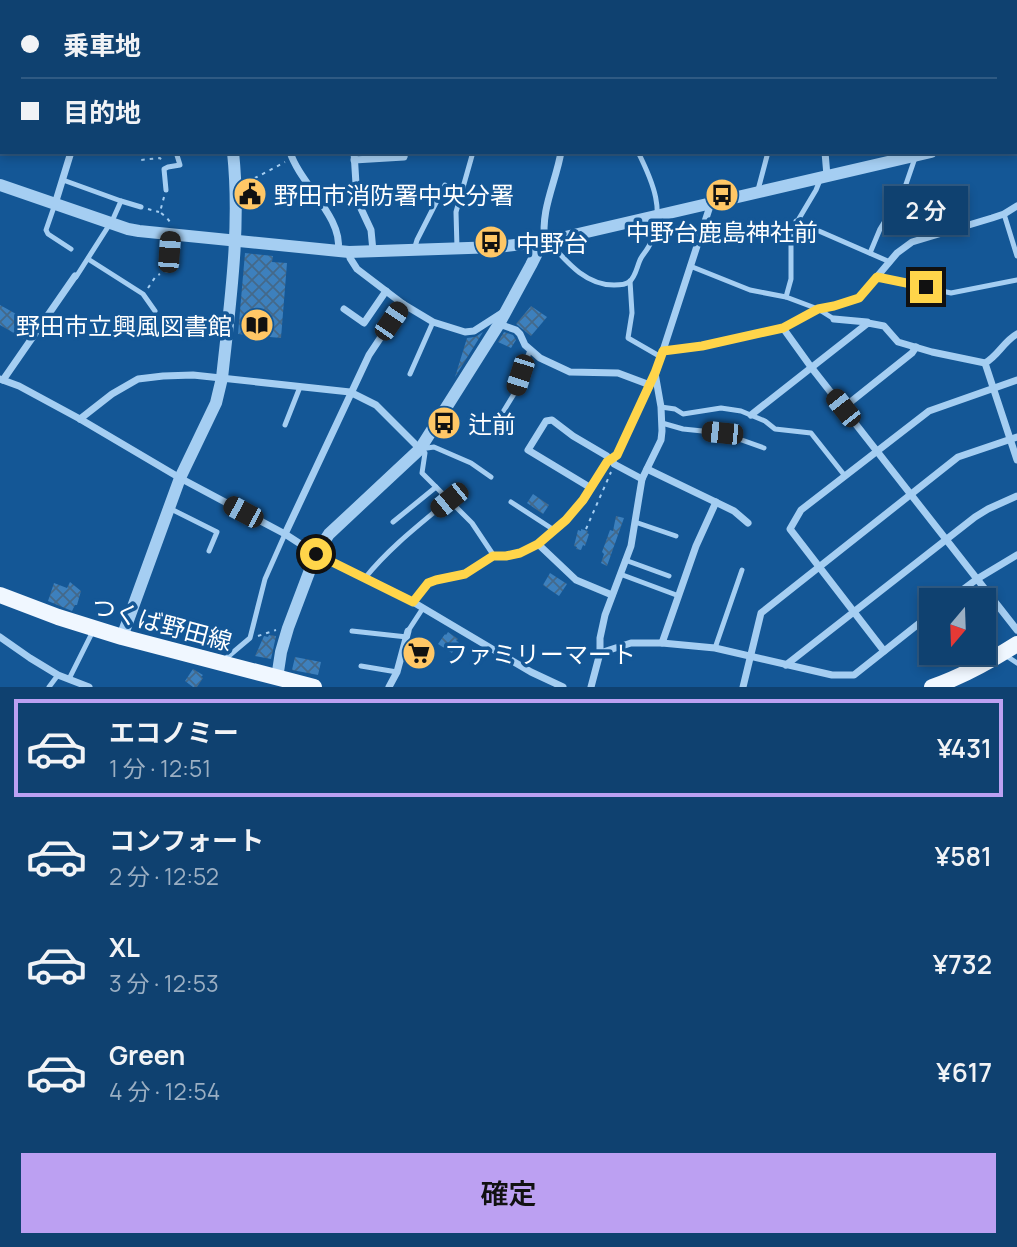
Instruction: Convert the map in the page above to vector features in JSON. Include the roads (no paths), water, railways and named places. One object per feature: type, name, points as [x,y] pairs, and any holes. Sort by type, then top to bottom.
[{"type":"main road","name":"つくば野田線","points":[[0,595],[122,637],[222,663],[276,682],[314,687]]},
{"type":"main road","points":[[932,687],[956,678],[1017,644]]},
{"type":"street","points":[[55,204],[70,154]]},
{"type":"street","points":[[122,637],[180,478],[216,403],[222,378],[236,241],[233,154]]},
{"type":"street","points":[[373,251],[371,230],[357,200],[354,156],[404,157],[405,154]]},
{"type":"street","points":[[276,682],[288,628],[316,554],[329,534],[421,449],[499,324],[544,242],[546,205],[560,154]]},
{"type":"street","points":[[823,177],[825,154]]},
{"type":"street","points":[[0,185],[139,231],[344,251],[457,249],[544,242],[924,154]]},
{"type":"street","points":[[291,155],[301,176],[333,224],[344,251],[357,269],[403,304],[433,322],[465,332],[474,331],[506,311]]},
{"type":"street","points":[[413,602],[428,583],[465,574],[493,556],[520,553],[538,544],[575,510],[617,455],[655,373],[711,203]]},
{"type":"street","points":[[662,354],[783,328],[818,309],[859,298],[897,253],[912,242],[1003,214],[1017,206]]},
{"type":"street","points":[[75,276],[2,379],[80,419],[316,554],[413,602],[563,687]]},
{"type":"street","points":[[344,309],[364,323],[386,291]]},
{"type":"street","points":[[285,534],[369,355],[403,304]]},
{"type":"street","points":[[834,319],[884,327],[898,342],[985,363],[992,360],[1000,348],[1017,334]]},
{"type":"street","points":[[751,415],[868,323]]},
{"type":"street","points":[[499,324],[516,330],[524,345],[540,358],[570,372],[618,373],[650,385]]},
{"type":"street","points":[[783,328],[1017,630]]},
{"type":"street","points":[[843,408],[916,347]]},
{"type":"street","points":[[985,363],[1014,438],[1017,460]]},
{"type":"street","points":[[591,687],[600,653],[605,615],[631,546],[642,479],[660,440],[661,407],[655,373]]},
{"type":"street","points":[[80,419],[111,394],[138,379],[193,374],[351,392],[376,405],[421,449]]},
{"type":"street","points":[[884,651],[790,529],[801,510],[929,411],[1017,380]]},
{"type":"street","points":[[591,488],[528,450],[546,421],[552,419],[573,436],[642,479]]},
{"type":"street","points":[[743,687],[761,612],[958,457],[1014,438]]},
{"type":"street","points":[[647,469],[734,511],[748,523]]},
{"type":"street","points":[[786,665],[982,513],[1017,496]]},
{"type":"street","points":[[662,643],[696,546],[716,502]]},
{"type":"street","points":[[538,544],[576,580],[612,595]]},
{"type":"street","points":[[965,588],[1017,555]]},
{"type":"street","points":[[600,653],[631,643],[662,643],[715,648],[832,675],[853,675],[919,623]]},
{"type":"street","points":[[388,687],[397,672],[407,634]]},
{"type":"street","points":[[0,637],[58,675],[89,687]]},
{"type":"lane","points":[[166,190],[164,169],[180,165],[177,154]]},
{"type":"lane","points":[[457,249],[456,212],[472,154]]},
{"type":"lane","points":[[639,154],[652,180],[658,216],[652,241],[630,281],[632,313],[628,338],[662,354]]},
{"type":"lane","points":[[757,192],[767,154]]},
{"type":"lane","points":[[870,253],[880,229],[904,190],[916,156]]},
{"type":"lane","points":[[786,297],[791,279],[791,232],[823,177]]},
{"type":"lane","points":[[63,180],[141,207]]},
{"type":"lane","points":[[414,250],[445,185]]},
{"type":"lane","points":[[75,276],[88,259],[121,201]]},
{"type":"lane","points":[[55,204],[48,234],[71,249]]},
{"type":"lane","points":[[1003,214],[1017,256]]},
{"type":"lane","points":[[796,221],[890,262]]},
{"type":"lane","points":[[167,270],[170,234]]},
{"type":"lane","points":[[544,242],[588,279],[612,285],[630,281]]},
{"type":"lane","points":[[88,259],[144,295],[155,311]]},
{"type":"lane","points":[[690,266],[750,290],[786,297],[818,309],[834,319]]},
{"type":"lane","points":[[877,277],[951,293],[1017,280]]},
{"type":"lane","points":[[410,374],[433,322]]},
{"type":"lane","points":[[503,412],[514,394],[530,350]]},
{"type":"lane","points":[[285,425],[300,387]]},
{"type":"lane","points":[[661,407],[675,409],[683,414],[721,408],[741,411],[775,429],[811,433],[845,476]]},
{"type":"lane","points":[[662,423],[683,429],[722,433],[764,447]]},
{"type":"lane","points":[[421,449],[434,447],[471,463],[491,477]]},
{"type":"lane","points":[[421,449],[425,453],[422,472],[472,523],[493,556]]},
{"type":"lane","points":[[393,522],[436,487]]},
{"type":"lane","points":[[365,579],[381,558],[449,500]]},
{"type":"lane","points":[[511,502],[554,530]]},
{"type":"lane","points":[[169,508],[217,532],[209,551]]},
{"type":"lane","points":[[635,522],[676,536]]},
{"type":"lane","points":[[222,663],[250,638],[265,579],[285,534]]},
{"type":"lane","points":[[625,561],[669,576]]},
{"type":"lane","points":[[715,648],[742,570]]},
{"type":"lane","points":[[620,574],[679,596]]},
{"type":"lane","points":[[352,631],[407,634],[423,608]]},
{"type":"lane","points":[[69,679],[94,628]]},
{"type":"lane","points":[[1003,653],[1017,663]]},
{"type":"lane","points":[[361,666],[397,672]]},
{"type":"lane","points":[[49,687],[58,675]]},
{"type":"place","name":"野田市消防署中央分署","points":[[250,194]]},
{"type":"place","name":"中野台鹿島神社前","points":[[722,195]]},
{"type":"place","name":"中野台","points":[[491,242]]},
{"type":"place","name":"野田市立興風図書館","points":[[257,325]]},
{"type":"place","name":"辻前","points":[[444,423]]},
{"type":"place","name":"ファミリーマート","points":[[419,653]]}]
